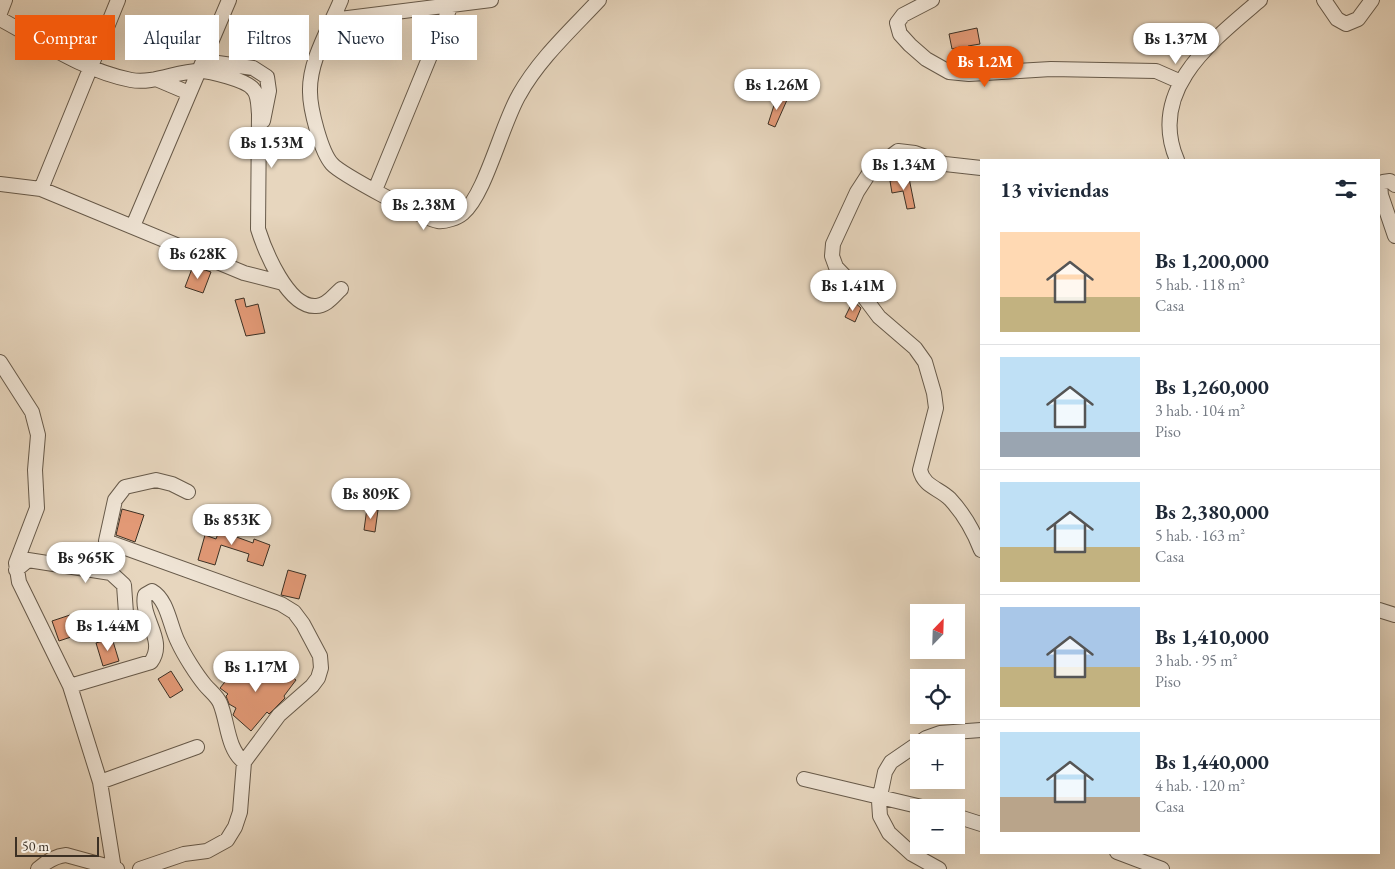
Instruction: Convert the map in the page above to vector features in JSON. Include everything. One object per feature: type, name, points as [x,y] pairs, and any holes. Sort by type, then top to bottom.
[{"type":"street","points":[[0,13],[5,0]]},
{"type":"street","points":[[41,189],[118,0]]},
{"type":"street","points":[[133,226],[229,0]]},
{"type":"street","points":[[334,15],[341,0]]},
{"type":"street","points":[[367,15],[452,3],[491,0]]},
{"type":"street","points":[[319,51],[311,70],[310,94],[323,148],[332,164],[351,180],[417,212],[438,221],[456,218],[463,213],[477,196],[502,128],[519,94],[548,54],[599,0]]},
{"type":"street","points":[[932,0],[902,15],[897,23],[900,34],[910,45],[926,59],[949,72],[969,74],[1051,69],[1156,71],[1181,82]]},
{"type":"street","points":[[1177,159],[1172,148],[1168,124],[1170,105],[1181,82],[1200,56],[1260,0]]},
{"type":"street","points":[[1324,0],[1338,19],[1346,24],[1358,18],[1372,0]]},
{"type":"street","points":[[375,190],[452,3]]},
{"type":"street","points":[[0,19],[91,68],[132,80],[156,79],[202,66],[253,68],[267,76],[268,101],[259,133],[258,230],[264,247],[283,283],[305,304],[316,306],[326,303],[341,288]]},
{"type":"street","points":[[156,79],[189,93]]},
{"type":"street","points":[[980,168],[944,164],[915,154],[898,151],[870,172],[857,192],[833,244],[832,256],[836,267],[861,293],[879,317],[916,348],[925,362],[934,393],[936,408],[920,470],[922,477],[925,483],[949,498],[973,531],[980,548]]},
{"type":"street","points":[[1395,185],[1390,182],[1383,182],[1380,185],[1381,195],[1395,236]]},
{"type":"street","points":[[0,184],[41,189],[244,273],[283,283]]},
{"type":"street","points":[[0,362],[32,412],[38,435],[35,470],[36,508],[16,563],[16,570],[19,582],[70,686],[100,782],[115,869],[66,855],[59,855],[48,860],[38,869]]},
{"type":"street","points":[[140,869],[184,854],[207,851],[227,840],[236,826],[240,812],[244,762],[279,715],[312,686],[321,668],[320,656],[303,624],[294,612],[281,604],[106,541],[115,500],[125,488],[156,480],[172,484],[188,492]]},
{"type":"street","points":[[16,570],[28,560],[111,573],[124,585],[126,613],[129,624]]},
{"type":"street","points":[[70,686],[151,662],[156,656],[157,648],[144,603],[146,594],[152,591],[158,594],[178,643],[204,683],[219,701],[232,746],[237,757],[244,762]]},
{"type":"street","points":[[1380,610],[1395,615]]},
{"type":"street","points":[[939,869],[912,854],[889,833],[880,816],[885,772],[891,762],[926,738],[940,733],[980,730]]},
{"type":"street","points":[[940,733],[980,740]]},
{"type":"street","points":[[100,782],[197,747]]},
{"type":"street","points":[[804,779],[881,795],[910,803]]},
{"type":"street","points":[[965,819],[980,824]]},
{"type":"street","points":[[1122,854],[1162,869]]},
{"type":"building","points":[[977,28],[980,44],[968,46],[970,56],[962,57],[960,47],[952,49],[949,34]]},
{"type":"building","points":[[777,96],[787,100],[775,127],[768,124]]},
{"type":"building","points":[[909,178],[915,208],[907,209],[903,191],[892,193],[890,181]]},
{"type":"building","points":[[193,266],[211,272],[203,293],[185,287]]},
{"type":"building","points":[[244,298],[246,307],[258,304],[265,333],[246,336],[235,300]]},
{"type":"building","points":[[853,301],[861,308],[855,322],[845,317]]},
{"type":"building","points":[[367,508],[378,510],[375,532],[364,530]]},
{"type":"building","points":[[122,509],[144,515],[135,542],[116,535]]},
{"type":"building","points":[[224,518],[235,525],[231,535],[253,543],[254,539],[270,545],[263,566],[247,561],[249,554],[221,545],[215,565],[198,560],[205,535],[216,539]]},
{"type":"building","points":[[288,570],[306,575],[299,599],[281,595]]},
{"type":"building","points":[[70,615],[77,635],[59,641],[52,621]]},
{"type":"building","points":[[112,638],[119,661],[103,666],[96,643]]},
{"type":"building","points":[[241,662],[264,679],[276,664],[296,680],[284,696],[285,698],[269,714],[267,712],[251,731],[233,715],[236,708],[229,704],[226,696],[228,694],[220,688]]},
{"type":"building","points":[[171,671],[183,690],[170,698],[158,679]]}]
